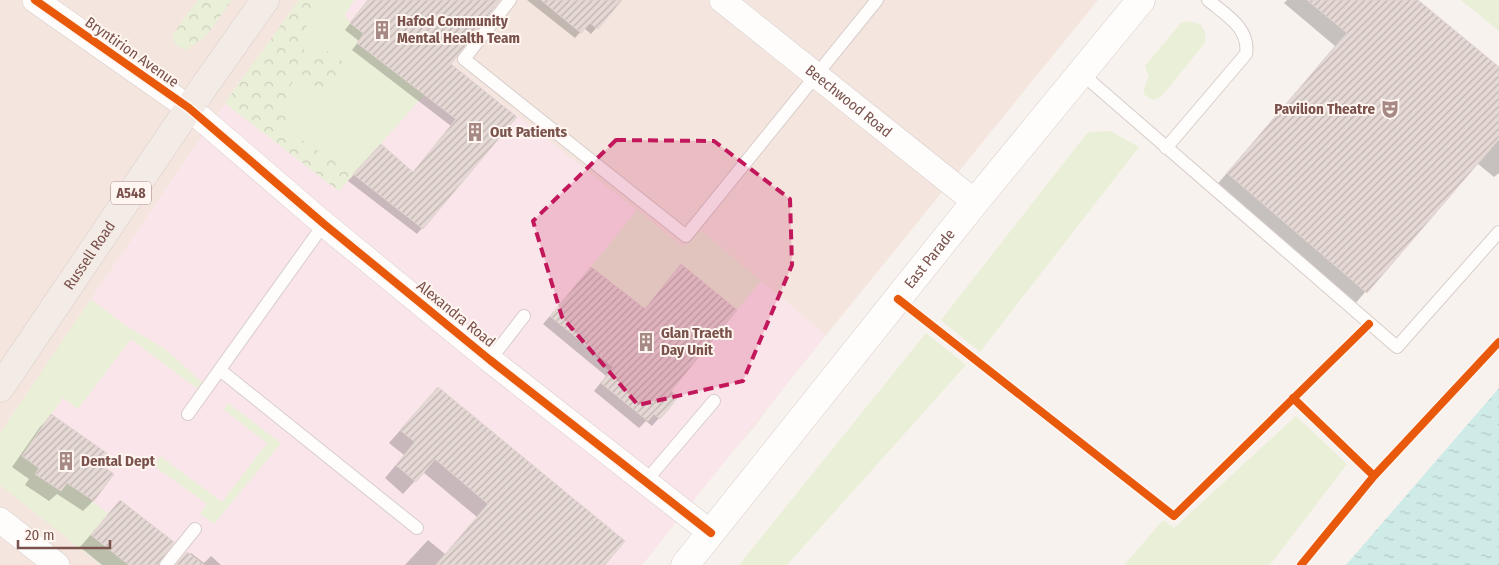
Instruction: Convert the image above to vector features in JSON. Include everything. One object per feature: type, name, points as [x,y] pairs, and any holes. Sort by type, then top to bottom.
[{"type":"main road","name":"Russell Road","points":[[2,380],[265,0]]},
{"type":"main road","name":"East Parade","points":[[685,565],[975,202],[1141,0]]},
{"type":"street","name":"Bryntirion Avenue","points":[[35,0],[189,108]]},
{"type":"street","name":"Beechwood Road","points":[[722,0],[975,202]]},
{"type":"street","name":"Alexandra Road","points":[[189,108],[324,224],[490,360],[711,533]]},
{"type":"street","points":[[0,520],[57,565]]},
{"type":"lane","points":[[510,0],[464,59],[686,236],[815,74],[877,0]]},
{"type":"lane","points":[[1166,148],[1246,54],[1247,44],[1240,27],[1208,0]]},
{"type":"lane","points":[[1081,73],[1397,347],[1499,232]]},
{"type":"lane","points":[[188,414],[324,224]]},
{"type":"lane","points":[[490,360],[524,316]]},
{"type":"lane","points":[[220,370],[417,528]]},
{"type":"lane","points":[[645,482],[714,402]]},
{"type":"lane","points":[[166,565],[195,528]]},
{"type":"highlighted area","points":[[616,140],[714,141],[790,199],[792,265],[743,381],[638,405],[562,317],[533,221]]},
{"type":"shaded area","points":[[0,0],[1098,0],[642,565],[0,565]]},
{"type":"shaded area","points":[[299,0],[501,0],[451,63],[683,247],[699,229],[826,335],[642,565],[101,565],[0,485],[0,433],[188,156]]},
{"type":"green space","points":[[198,0],[232,0],[206,36],[186,50],[176,45],[172,35]]},
{"type":"green space","points":[[299,0],[354,0],[345,15],[350,23],[364,34],[357,43],[424,95],[339,191],[225,103]]},
{"type":"green space","points":[[299,0],[321,0],[302,34],[302,47],[309,54],[321,51],[331,52],[347,67],[346,77],[322,90],[298,75],[288,89],[287,130],[353,174],[339,191],[225,103]]},
{"type":"green space","points":[[1461,0],[1499,0],[1499,31]]},
{"type":"green space","points":[[1187,21],[1202,26],[1205,36],[1204,44],[1161,97],[1150,99],[1144,94],[1144,88],[1149,76],[1145,66],[1181,23]]},
{"type":"green space","points":[[1110,131],[1139,147],[980,352],[941,320],[1088,132]]},
{"type":"green space","points":[[637,210],[683,247],[699,229],[761,281],[737,310],[681,264],[645,309],[591,267]]},
{"type":"green space","points":[[91,299],[123,324],[165,349],[205,385],[199,390],[131,339],[78,409],[63,398],[22,456],[39,468],[35,474],[60,491],[67,483],[108,513],[91,535],[129,565],[101,565],[0,485],[0,433]]},
{"type":"green space","points":[[926,333],[966,365],[787,565],[739,565]]},
{"type":"green space","points":[[228,403],[281,443],[214,524],[200,514],[207,504],[154,466],[160,456],[222,502],[267,443],[224,410]]},
{"type":"green space","points":[[1296,416],[1347,464],[1270,565],[1124,565],[1163,520],[1174,528]]},
{"type":"water","points":[[1499,388],[1499,565],[1346,565]]},
{"type":"building","name":"Out Patients","points":[[368,0],[500,0],[451,64],[517,117],[423,229],[353,174],[381,144],[413,172],[456,119],[357,43],[364,34],[350,23]]},
{"type":"building","points":[[541,0],[622,0],[598,29],[590,23],[581,33]]},
{"type":"building","name":"Pavilion Theatre","points":[[1307,0],[1418,0],[1499,67],[1499,139],[1367,293],[1227,173],[1347,33]]},
{"type":"building","name":"Glan Traeth Day Unit","points":[[681,264],[737,310],[671,391],[678,397],[668,410],[660,419],[654,414],[648,421],[601,383],[613,367],[550,316],[591,267],[645,309]]},
{"type":"building","points":[[438,387],[625,541],[605,565],[436,565],[488,504],[435,459],[416,482],[396,465],[415,442],[400,430]]},
{"type":"building","name":"Dental Dept","points":[[51,414],[108,454],[101,465],[114,474],[94,501],[67,483],[61,491],[35,474],[39,468],[22,456]]},
{"type":"building","points":[[120,500],[174,542],[158,565],[129,565],[91,535]]},
{"type":"building","points":[[187,552],[204,565],[176,565]]},
{"type":"cycle path","points":[[35,0],[189,108],[324,224],[490,360],[711,533]]},
{"type":"cycle path","points":[[898,299],[1174,516],[1369,324]]},
{"type":"cycle path","points":[[1301,565],[1374,476],[1499,342]]},
{"type":"cycle path","points":[[1293,398],[1374,476]]},
{"type":"place","name":"Hafod Community Mental Health Team","points":[[382,30]]},
{"type":"place","name":"Pavilion Theatre","points":[[1390,109]]},
{"type":"place","name":"Out Patients","points":[[475,132]]},
{"type":"place","name":"Glan Traeth Day Unit","points":[[646,342]]},
{"type":"place","name":"Dental Dept","points":[[66,461]]}]
